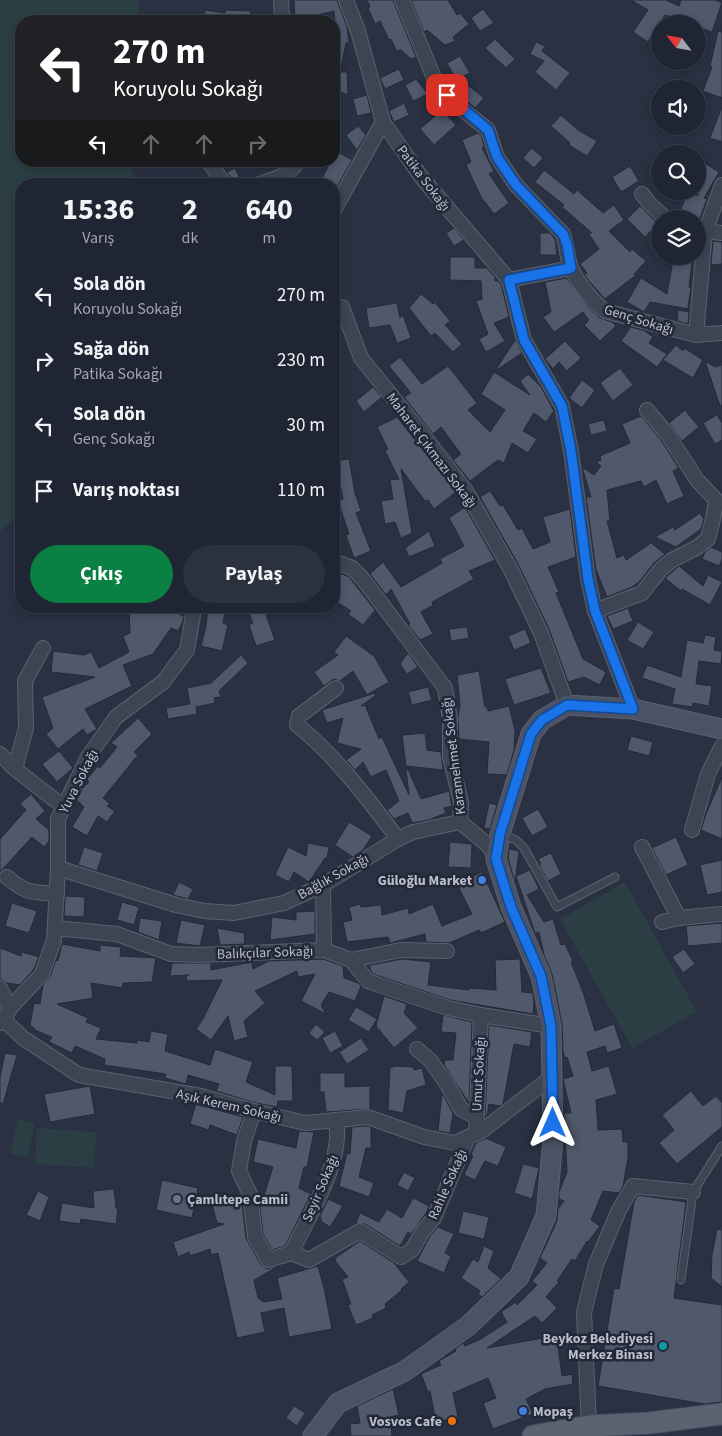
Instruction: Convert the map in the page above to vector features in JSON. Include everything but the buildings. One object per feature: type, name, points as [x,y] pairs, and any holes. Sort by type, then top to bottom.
[{"type":"main road","points":[[533,1436],[589,1426],[649,1423],[722,1414]]},
{"type":"street","points":[[281,0],[282,15]]},
{"type":"street","name":"Patika Sokağı","points":[[346,0],[358,31],[383,122],[422,178],[509,280]]},
{"type":"street","name":"Genç Sokağı","points":[[402,0],[437,85],[457,105],[488,130],[497,157],[516,185],[563,234],[567,244],[571,268],[597,306],[606,311],[696,335],[722,333]]},
{"type":"street","points":[[340,199],[383,122]]},
{"type":"street","points":[[212,167],[221,178]]},
{"type":"street","points":[[277,178],[286,175],[293,167]]},
{"type":"street","points":[[706,220],[722,185]]},
{"type":"street","points":[[642,194],[656,210]]},
{"type":"street","points":[[706,231],[722,233]]},
{"type":"street","points":[[696,335],[699,265]]},
{"type":"street","points":[[571,268],[509,280],[524,340],[562,406],[571,451],[588,579],[595,611],[633,709]]},
{"type":"street","name":"Maharet Çıkmazı Sokağı","points":[[342,307],[361,358],[419,429],[466,491],[510,568],[541,633],[567,705]]},
{"type":"street","points":[[595,611],[642,593],[667,564],[708,539],[719,499],[697,480],[668,435],[648,410]]},
{"type":"street","name":"Karamehmet Sokağı","points":[[340,563],[352,568],[362,578],[444,688],[450,719],[450,757],[461,802],[460,822],[489,846],[496,859]]},
{"type":"street","name":"Yuva Sokağı","points":[[5,1017],[42,974],[54,940],[58,868],[58,819],[88,757],[116,718],[163,682],[187,650],[192,613]]},
{"type":"street","points":[[15,769],[26,728],[25,681],[42,648]]},
{"type":"street","points":[[336,688],[299,716],[297,725],[312,737],[335,762],[398,839]]},
{"type":"street","points":[[313,1436],[338,1403],[405,1370],[468,1326],[519,1277],[546,1216],[553,1139],[551,1026],[541,976],[511,907],[496,859],[500,834],[531,734],[542,720],[567,705],[633,709],[722,729]]},
{"type":"street","points":[[692,830],[708,774],[722,746]]},
{"type":"street","points":[[0,754],[15,769],[64,807]]},
{"type":"street","name":"Bağlık Sokağı","points":[[58,868],[176,905],[204,912],[234,913],[284,902],[323,885],[398,839],[413,832],[460,822]]},
{"type":"street","points":[[642,847],[679,918]]},
{"type":"street","points":[[7,877],[22,889],[33,893],[57,894]]},
{"type":"street","points":[[323,885],[324,950]]},
{"type":"street","points":[[662,922],[679,918],[722,914]]},
{"type":"street","name":"Balıkçılar Sokağı","points":[[55,928],[117,934],[171,954],[324,950],[351,960]]},
{"type":"street","points":[[447,951],[401,950],[351,960],[368,981],[448,1008],[551,1026]]},
{"type":"street","name":"Aşık Kerem Sokağı","points":[[0,988],[5,1017],[23,1038],[79,1075],[201,1096],[305,1123],[368,1117],[424,1137],[456,1143],[472,1135]]},
{"type":"street","name":"Umut Sokağı","points":[[472,1135],[476,1117],[481,1015]]},
{"type":"street","points":[[416,1049],[430,1060],[447,1084],[461,1109],[476,1117]]},
{"type":"street","name":"Rahle Sokağı","points":[[254,1111],[244,1141],[239,1171],[250,1194],[255,1237],[268,1260],[291,1253],[309,1260],[360,1232],[400,1257],[412,1250],[423,1231],[434,1218],[472,1135],[512,1108],[553,1076]]},
{"type":"street","name":"Seyir Sokağı","points":[[291,1253],[323,1186],[336,1153],[338,1129],[336,1120]]},
{"type":"street","points":[[589,1426],[584,1312],[596,1264],[619,1210],[633,1186],[693,1192]]},
{"type":"lane","points":[[500,834],[511,837],[524,848],[558,907],[614,877]]},
{"type":"lane","points":[[681,1280],[693,1192],[722,1146]]},
{"type":"green space","points":[[0,0],[139,0],[138,15],[15,15],[15,167],[133,167],[132,178],[15,178],[15,519],[0,531]]},
{"type":"green space","points":[[625,882],[697,1012],[632,1048],[560,919]]},
{"type":"green space","points":[[18,1119],[35,1123],[27,1158],[10,1154]]},
{"type":"green space","points":[[37,1128],[96,1132],[94,1168],[35,1164]]},
{"type":"place","name":"Güloğlu Market","points":[[482,880]]},
{"type":"place","name":"Çamlıtepe Camii","points":[[177,1199]]},
{"type":"place","name":"Beykoz Belediyesi Merkez Binası","points":[[663,1346]]},
{"type":"place","name":"Mopaş","points":[[523,1411]]},
{"type":"place","name":"Vosvos Cafe","points":[[452,1421]]},
{"type":"route","points":[[447,95],[488,130],[497,157],[516,185],[563,234],[567,244],[571,268],[509,280],[524,340],[562,406],[571,451],[588,579],[595,611],[633,709],[567,705],[542,720],[531,734],[500,834],[496,859],[511,907],[541,976],[551,1026],[553,1123]]}]
